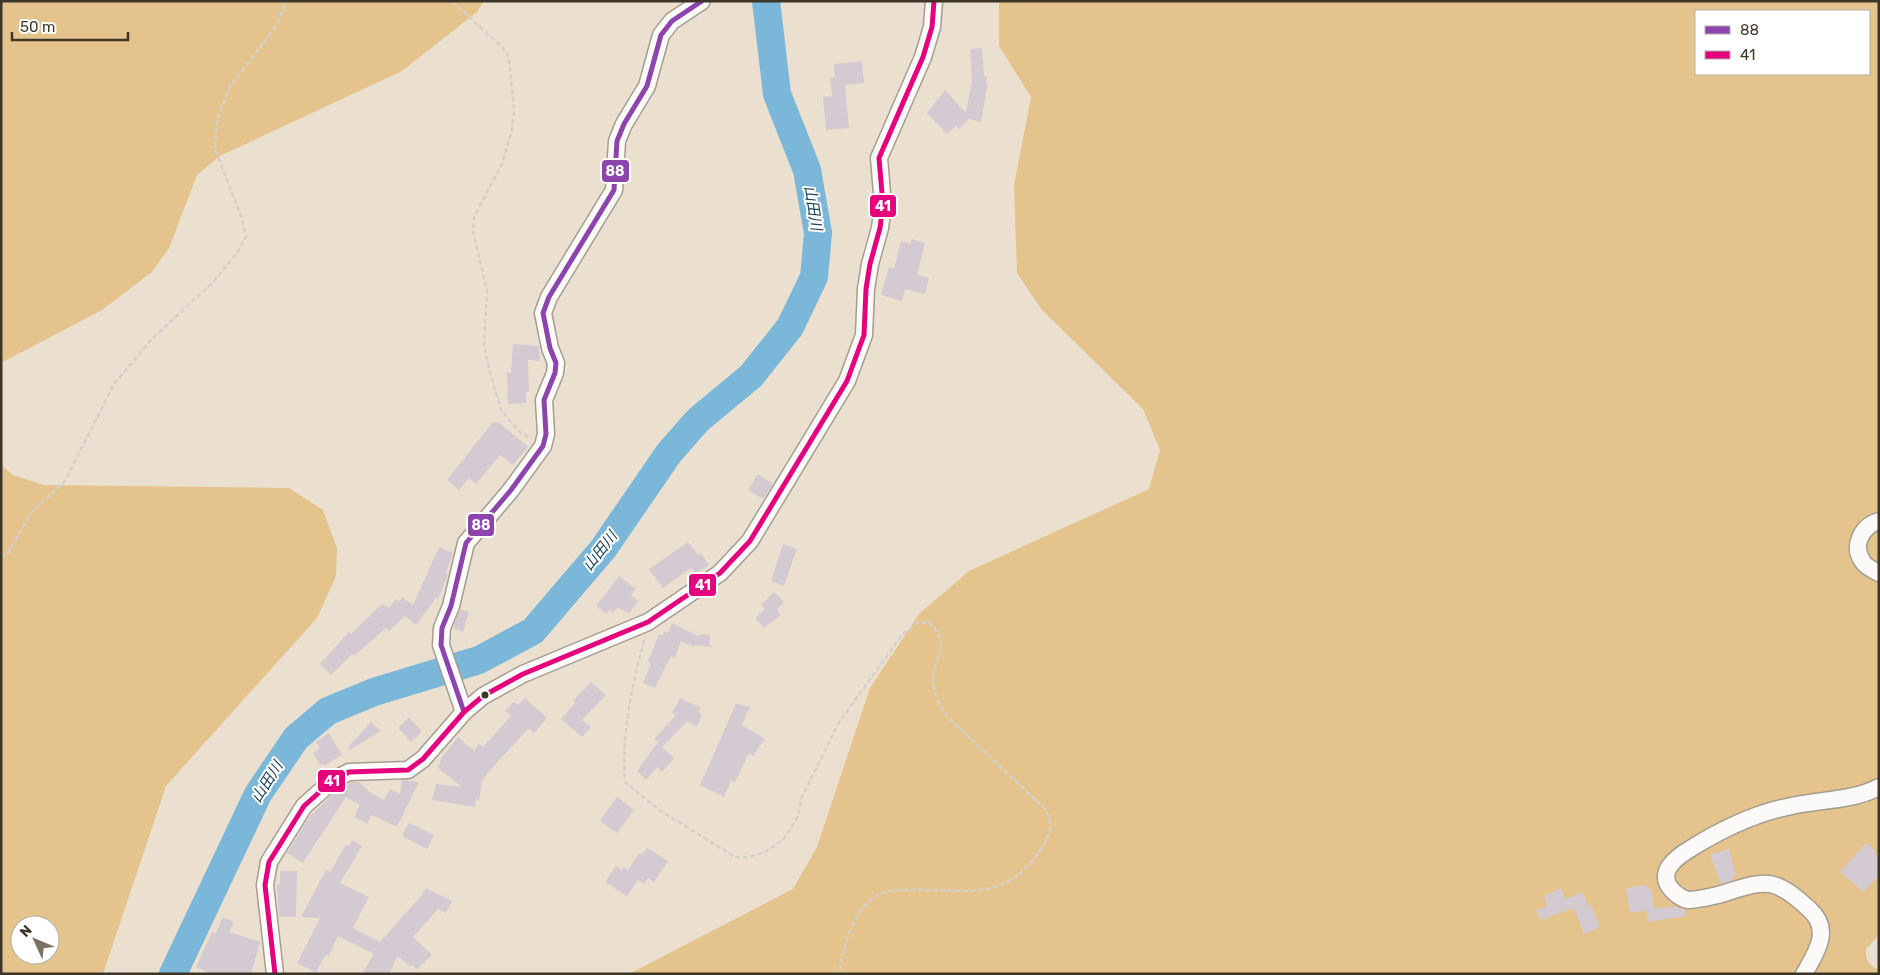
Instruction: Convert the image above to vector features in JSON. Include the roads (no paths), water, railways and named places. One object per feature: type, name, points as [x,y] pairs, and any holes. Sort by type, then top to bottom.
[{"type":"street","points":[[464,712],[442,645],[442,628],[451,606],[466,543],[512,490],[543,446],[546,434],[544,400],[555,373],[556,363],[550,348],[543,313],[548,297],[614,190],[618,141],[624,124],[647,86],[661,35],[672,22],[702,1]]},
{"type":"street","points":[[275,974],[265,885],[269,862],[304,806],[332,781],[349,772],[408,770],[423,760],[464,712],[483,696],[523,674],[648,622],[720,573],[750,541],[847,381],[864,335],[866,289],[870,264],[880,228],[883,205],[879,158],[924,56],[932,27],[934,1]]},
{"type":"street","points":[[1879,521],[1864,529],[1858,539],[1862,561],[1879,573]]},
{"type":"street","points":[[1804,974],[1818,949],[1822,931],[1815,914],[1796,897],[1784,888],[1762,883],[1708,897],[1687,900],[1678,896],[1667,883],[1665,877],[1668,866],[1690,849],[1747,820],[1786,807],[1851,797],[1879,787]]},
{"type":"waterway","name":"山田川","points":[[173,974],[258,794],[296,738],[328,711],[374,692],[479,660],[533,631],[603,549],[669,453],[698,420],[751,376],[790,327],[814,277],[818,233],[807,170],[777,94],[766,1]]}]
